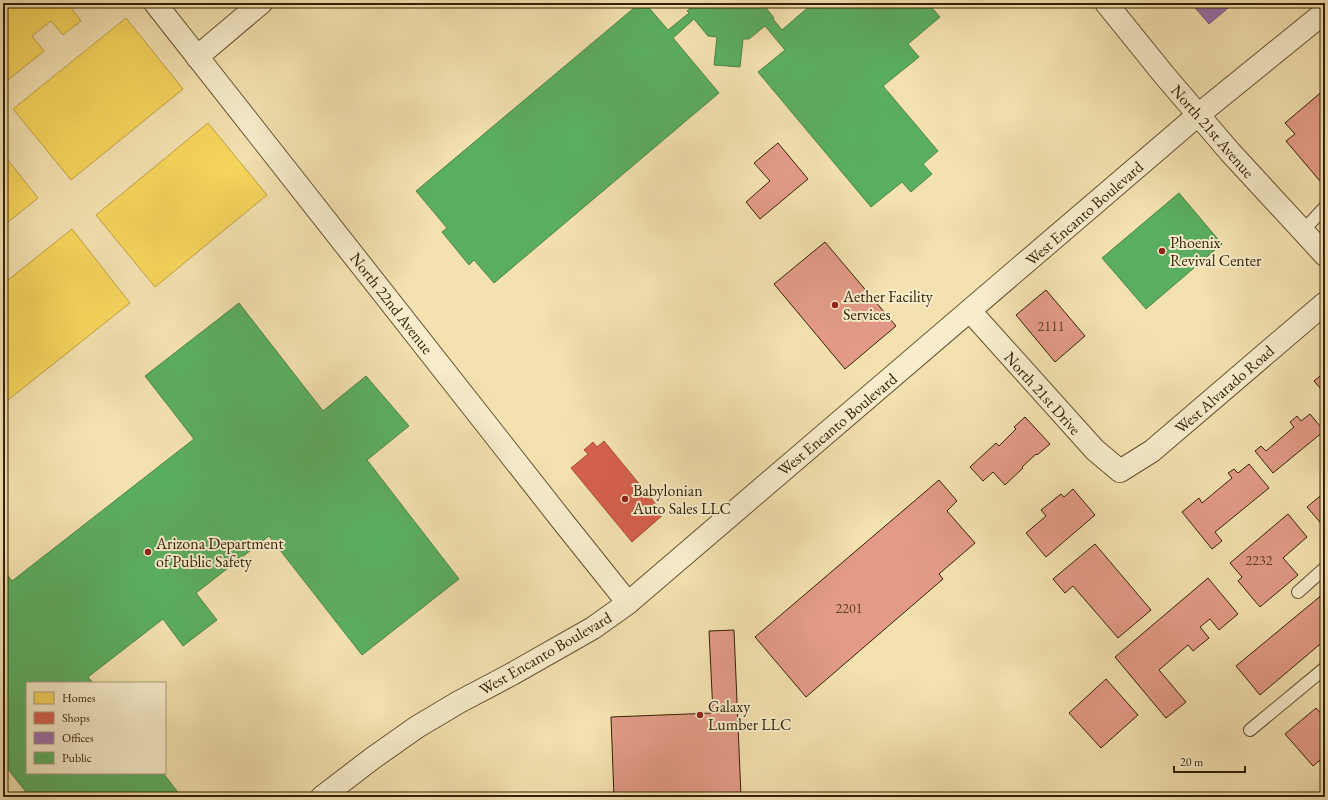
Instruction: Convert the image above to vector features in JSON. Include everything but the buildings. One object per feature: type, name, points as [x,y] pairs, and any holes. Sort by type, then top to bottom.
[{"type":"street","name":"North 22nd Avenue","points":[[155,3],[436,358],[564,524],[628,603]]},
{"type":"street","points":[[197,57],[261,3]]},
{"type":"street","name":"North 21st Avenue","points":[[1106,3],[1165,76],[1230,152],[1325,255]]},
{"type":"street","name":"West Encanto Boulevard","points":[[322,797],[417,727],[593,628],[628,603],[1198,115],[1325,12]]},
{"type":"street","name":"West Alvarado Road","points":[[1120,472],[1152,451],[1325,303]]},
{"type":"street","name":"North 21st Drive","points":[[970,311],[1095,450],[1120,472]]},
{"type":"lane","points":[[1303,231],[1325,207]]},
{"type":"lane","points":[[1298,592],[1325,568]]},
{"type":"lane","points":[[1250,730],[1325,668]]},
{"type":"place","name":"Phoenix Revival Center","points":[[1162,251]]},
{"type":"place","name":"Aether Facility Services","points":[[835,305]]},
{"type":"place","name":"Babylonian Auto Sales LLC","points":[[625,499]]},
{"type":"place","name":"Arizona Department of Public Safety","points":[[148,552]]},
{"type":"place","name":"Galaxy Lumber LLC","points":[[700,715]]}]
